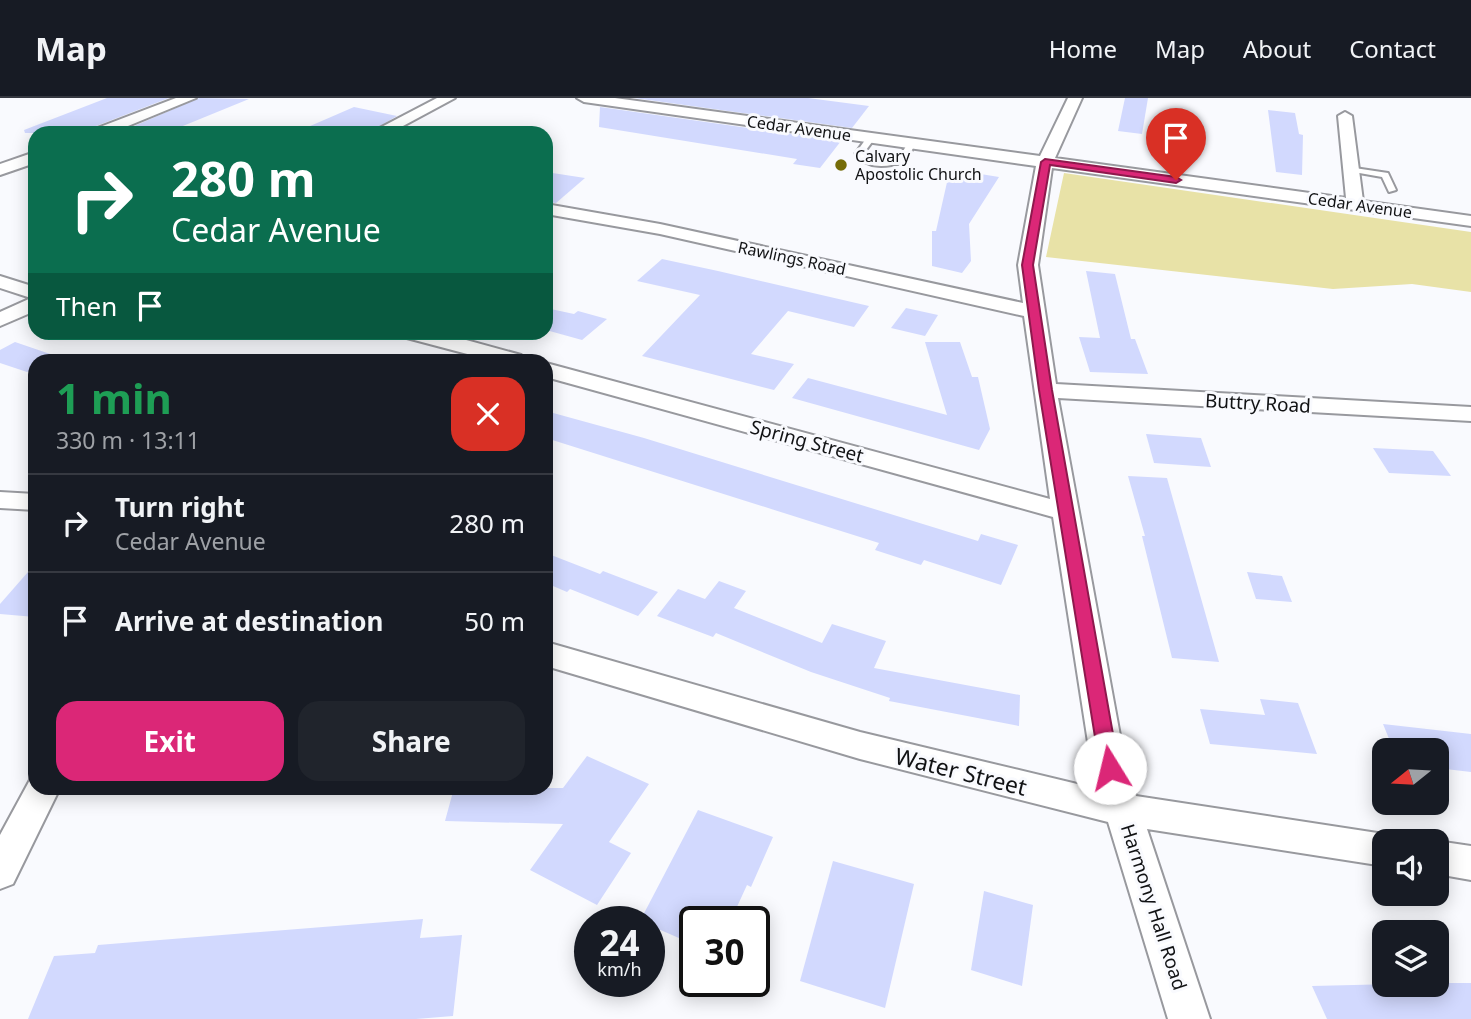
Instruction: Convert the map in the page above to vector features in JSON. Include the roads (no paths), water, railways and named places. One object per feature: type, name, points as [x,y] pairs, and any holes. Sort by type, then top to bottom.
[{"type":"street","points":[[115,126],[189,98]]},
{"type":"street","points":[[392,126],[448,98]]},
{"type":"street","name":"Cedar Avenue","points":[[584,98],[1471,221]]},
{"type":"street","name":"Harmony Hall Road","points":[[1075,98],[1045,162],[1028,265],[1045,390],[1110,768],[1189,1019]]},
{"type":"street","points":[[1345,116],[1355,204]]},
{"type":"street","points":[[0,170],[28,160]]},
{"type":"street","name":"Rawlings Road","points":[[553,210],[660,229],[1036,312]]},
{"type":"street","points":[[0,282],[28,291]]},
{"type":"street","points":[[0,320],[28,306]]},
{"type":"street","points":[[440,340],[491,354]]},
{"type":"street","name":"Spring Street","points":[[553,372],[1067,512]]},
{"type":"street","name":"Buttry Road","points":[[1045,390],[1471,414]]},
{"type":"street","points":[[0,500],[28,502]]},
{"type":"street","name":"Water Street","points":[[553,656],[781,725],[1051,794],[1123,809],[1372,848]]},
{"type":"street","points":[[0,872],[39,795]]},
{"type":"street","points":[[1449,860],[1471,863]]},
{"type":"lane","points":[[871,138],[859,154],[864,160],[875,163],[902,160],[912,143]]},
{"type":"lane","points":[[1351,169],[1385,174],[1392,190]]},
{"type":"place","name":"Calvary Apostolic Church","points":[[841,165]]}]
